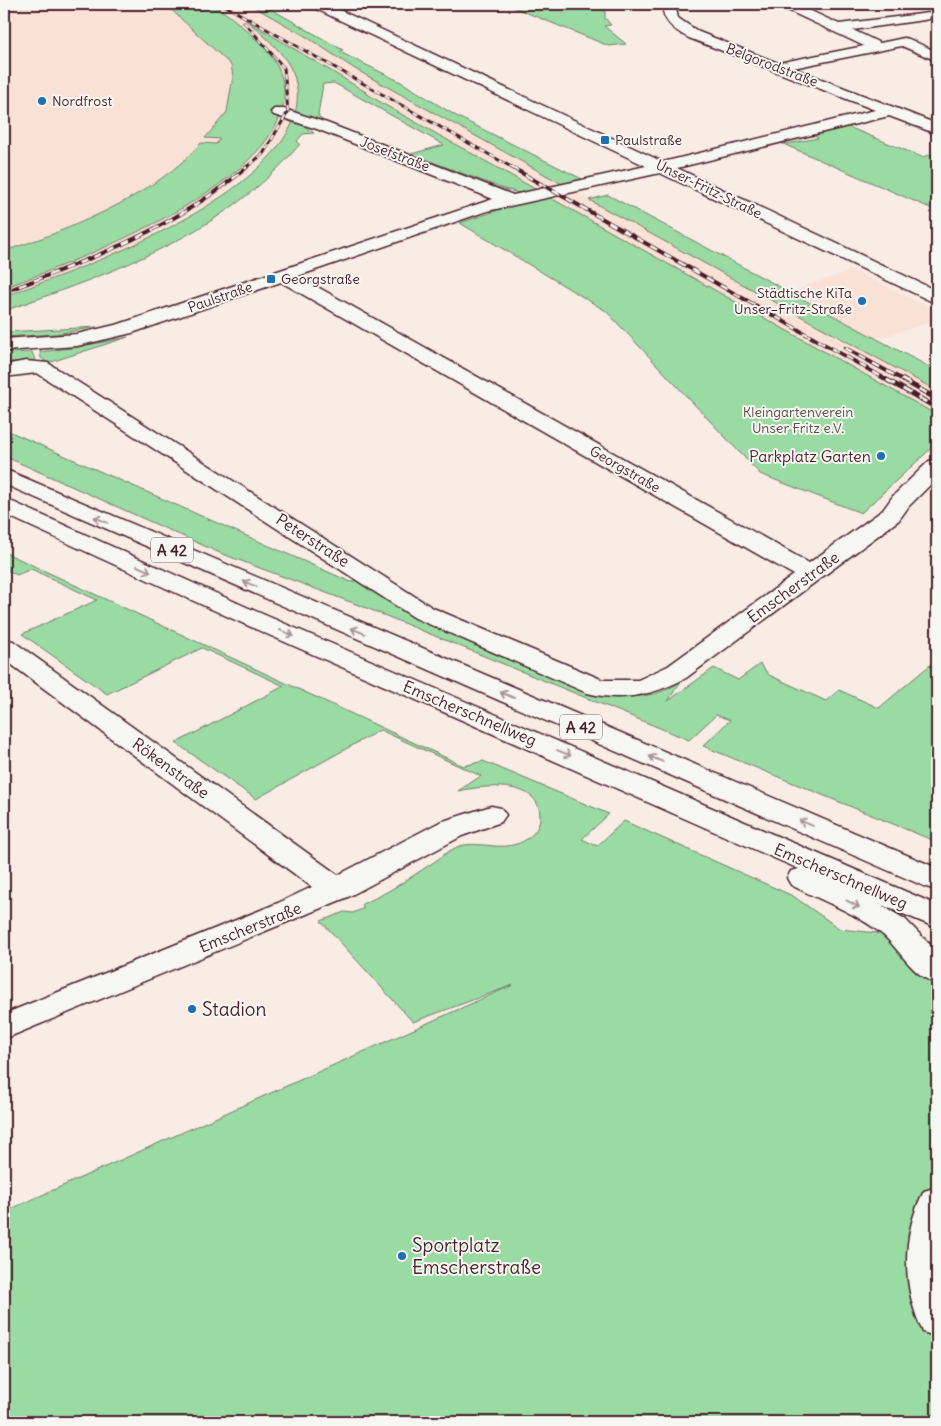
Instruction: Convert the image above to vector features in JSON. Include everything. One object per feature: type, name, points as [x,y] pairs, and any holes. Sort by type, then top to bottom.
[{"type":"main road","name":"Unser-Fritz-Straße","points":[[318,4],[937,298]]},
{"type":"main road","name":"Belgorodstraße","points":[[669,4],[669,14],[672,20],[685,30],[937,129]]},
{"type":"main road","points":[[786,4],[876,46]]},
{"type":"main road","points":[[838,28],[924,16]]},
{"type":"main road","points":[[778,67],[876,46],[904,42],[937,57]]},
{"type":"main road","points":[[662,167],[891,111]]},
{"type":"main road","name":"Josefstraße","points":[[280,112],[322,126],[510,200]]},
{"type":"main road","points":[[920,122],[937,118]]},
{"type":"main road","name":"Paulstraße","points":[[4,345],[56,342],[111,333],[482,207],[662,167]]},
{"type":"main road","name":"Georgstraße","points":[[283,275],[810,574]]},
{"type":"main road","name":"Peterstraße","points":[[4,370],[26,366],[41,367],[424,613],[597,687],[617,691],[636,690]]},
{"type":"main road","name":"Emscherstraße","points":[[636,690],[652,686],[677,672],[890,515],[937,466]]},
{"type":"main road","name":"Emscherschnellweg","points":[[4,476],[937,880]]},
{"type":"main road","name":"Emscherschnellweg","points":[[4,505],[242,614],[707,815],[772,846],[937,917]]},
{"type":"main road","name":"Rökenstraße","points":[[4,647],[337,890]]},
{"type":"main road","name":"Emscherstraße","points":[[4,1027],[337,890],[451,829],[491,815]]},
{"type":"main road","points":[[707,815],[755,854],[894,927],[937,972]]},
{"type":"main road","points":[[850,842],[925,855],[937,860]]},
{"type":"main road","points":[[937,1202],[932,1214],[925,1253],[930,1297],[937,1320]]},
{"type":"shaded area","points":[[4,4],[165,4],[231,65],[233,76],[227,112],[205,137],[220,139],[216,144],[201,143],[192,154],[145,189],[89,219],[4,251]]},
{"type":"shaded area","points":[[211,4],[249,4],[253,6],[305,36],[355,69],[562,184],[537,190],[385,105],[365,91],[250,23],[279,50],[297,79],[299,91],[295,114],[282,109],[285,95],[283,79],[268,50],[251,33]]},
{"type":"shaded area","points":[[281,114],[294,119],[287,134],[261,163],[212,202],[138,243],[70,272],[4,296],[4,288],[117,243],[195,201],[255,154]]},
{"type":"shaded area","points":[[572,190],[937,391],[937,415],[547,196]]},
{"type":"shaded area","name":"Städtische KiTa Unser–Fritz-Straße","points":[[853,270],[937,311],[937,320],[884,337],[874,337],[792,293],[808,285]]},
{"type":"green space","points":[[194,2],[216,6],[264,47],[268,52],[284,92],[273,131],[240,168],[194,201],[140,231],[4,288],[4,251],[55,233],[110,209],[161,179],[201,143],[216,144],[220,139],[205,138],[227,112],[233,76],[231,65],[165,4]]},
{"type":"green space","points":[[249,4],[262,4],[343,50],[340,52],[401,82],[458,117],[582,179],[562,184],[355,69],[305,36]]},
{"type":"green space","points":[[505,4],[605,4],[605,18],[611,25],[604,26],[626,44],[609,46]]},
{"type":"green space","points":[[246,20],[385,105],[537,190],[519,193],[504,189],[411,154],[444,145],[334,83],[323,84],[318,115],[323,123],[295,114],[297,98],[293,72],[278,50]]},
{"type":"green space","points":[[294,119],[314,133],[303,134],[297,141],[300,144],[270,176],[237,203],[201,227],[125,265],[85,282],[4,311],[4,296],[78,269],[122,250],[167,229],[209,205],[246,178],[276,150]]},
{"type":"green space","points":[[846,126],[922,157],[937,153],[937,211],[781,143],[787,144],[818,138],[813,135]]},
{"type":"green space","points":[[608,195],[937,371],[937,391],[589,200]]},
{"type":"green space","name":"Kleingartenverein Unser Fritz e.V.","points":[[549,197],[937,415],[937,443],[861,513],[760,474],[606,311],[460,223],[510,206]]},
{"type":"green space","points":[[97,327],[56,334],[4,337],[4,332]]},
{"type":"green space","points":[[128,337],[48,363],[41,358],[40,352]]},
{"type":"green space","points":[[32,352],[36,362],[4,362],[4,353]]},
{"type":"green space","points":[[4,429],[351,582],[360,579],[605,695],[645,696],[663,691],[681,681],[668,701],[714,668],[738,680],[760,664],[769,675],[826,701],[839,690],[879,708],[937,659],[937,842],[703,746],[730,720],[716,715],[689,740],[369,609],[220,553],[4,456]]},
{"type":"green space","points":[[4,552],[464,766],[483,761],[609,814],[582,839],[597,846],[624,821],[793,896],[840,929],[923,938],[937,945],[937,1422],[4,1422],[4,1212],[513,985],[413,1022],[321,921],[344,912],[353,913],[364,908],[362,904],[397,886],[456,847],[477,844],[510,846],[527,839],[538,827],[540,817],[538,804],[531,796],[520,790],[480,787],[458,791],[481,776],[380,730],[256,799],[176,743],[284,686],[202,648],[107,694],[22,634],[97,600],[31,569],[17,575],[4,569]]},
{"type":"railway","points":[[222,4],[513,168]]},
{"type":"railway","points":[[244,22],[284,68],[288,112],[263,154],[245,168]]},
{"type":"railway","points":[[4,292],[132,240],[192,207],[247,167]]},
{"type":"railway","points":[[511,167],[889,381]]},
{"type":"railway","points":[[845,348],[905,381]]},
{"type":"railway","points":[[887,380],[937,408]]},
{"type":"railway","points":[[903,380],[937,399]]},
{"type":"place","name":"Nordfrost","points":[[42,101]]},
{"type":"place","name":"Paulstraße","points":[[605,140]]},
{"type":"place","name":"Georgstraße","points":[[271,279]]},
{"type":"place","name":"Städtische KiTa Unser–Fritz-Straße","points":[[862,301]]},
{"type":"place","name":"Parkplatz Garten","points":[[881,456]]},
{"type":"place","name":"Stadion","points":[[192,1009]]},
{"type":"place","name":"Sportplatz Emscherstraße","points":[[402,1256]]}]
